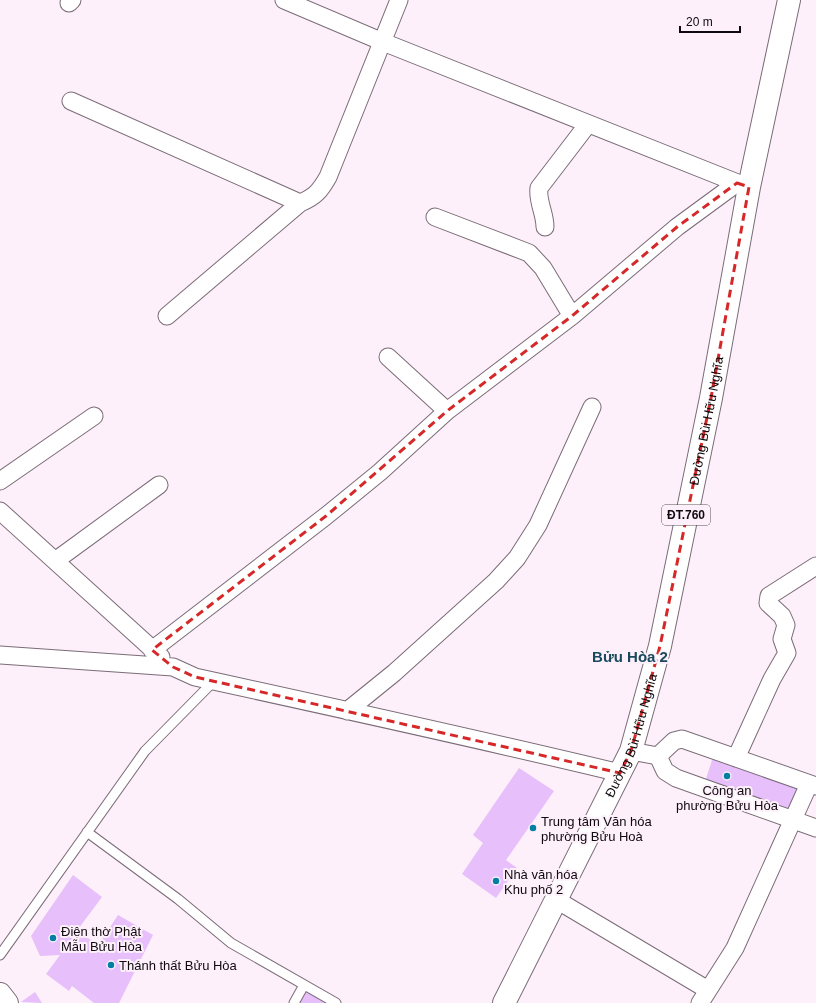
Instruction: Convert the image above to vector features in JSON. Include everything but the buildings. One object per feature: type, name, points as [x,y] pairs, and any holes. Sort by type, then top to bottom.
[{"type":"main road","name":"Đường Bùi Hữu Nghĩa","points":[[504,1003],[555,899],[631,751],[660,646],[711,398],[743,185],[789,0]]},
{"type":"main road","points":[[0,994],[8,1003]]},
{"type":"street","points":[[284,0],[383,42],[743,185]]},
{"type":"street","points":[[167,316],[300,203],[319,193],[328,177],[399,0]]},
{"type":"street","points":[[71,101],[300,203]]},
{"type":"street","points":[[545,227],[545,218],[538,195],[539,188],[588,124]]},
{"type":"street","points":[[152,650],[332,511],[380,472],[447,410],[572,316],[677,227],[743,185]]},
{"type":"street","points":[[435,217],[529,253],[543,268],[572,316]]},
{"type":"street","points":[[388,357],[447,410]]},
{"type":"street","points":[[347,712],[394,673],[496,581],[517,558],[538,525],[592,407]]},
{"type":"street","points":[[0,481],[94,416]]},
{"type":"street","points":[[55,561],[159,485]]},
{"type":"street","points":[[0,511],[152,650],[173,667],[195,677],[347,712],[391,718],[620,773]]},
{"type":"street","points":[[736,758],[772,679],[787,653],[782,639],[786,625],[782,616],[768,604],[768,599],[772,593],[816,566]]},
{"type":"street","points":[[0,655],[173,667]]},
{"type":"street","points":[[555,899],[704,997],[735,948],[793,821],[812,785],[682,739],[674,741],[658,756]]},
{"type":"street","points":[[631,751],[658,756]]},
{"type":"street","points":[[658,756],[665,771],[676,778],[816,828]]},
{"type":"lane","points":[[0,955],[145,751],[214,681]]},
{"type":"lane","points":[[87,832],[178,899],[231,943],[336,1003]]},
{"type":"lane","points":[[294,1003],[304,985]]},
{"type":"highlighted area","points":[[737,183],[749,187],[711,398],[660,646],[631,751],[620,773],[195,677],[173,667],[152,650],[326,516],[447,411],[572,316],[677,227]]},
{"type":"place","name":"Công an phường Bửu Hòa","points":[[727,776]]},
{"type":"place","name":"Trung tâm Văn hóa phường Bửu Hoà","points":[[533,828]]},
{"type":"place","name":"Nhà văn hóa Khu phố 2","points":[[496,881]]},
{"type":"place","name":"Điện thờ Phật Mẫu Bửu Hòa","points":[[53,938]]},
{"type":"place","name":"Thánh thất Bửu Hòa","points":[[111,965]]},
{"type":"district","name":"Bửu Hòa 2","points":[[630,656]]}]
